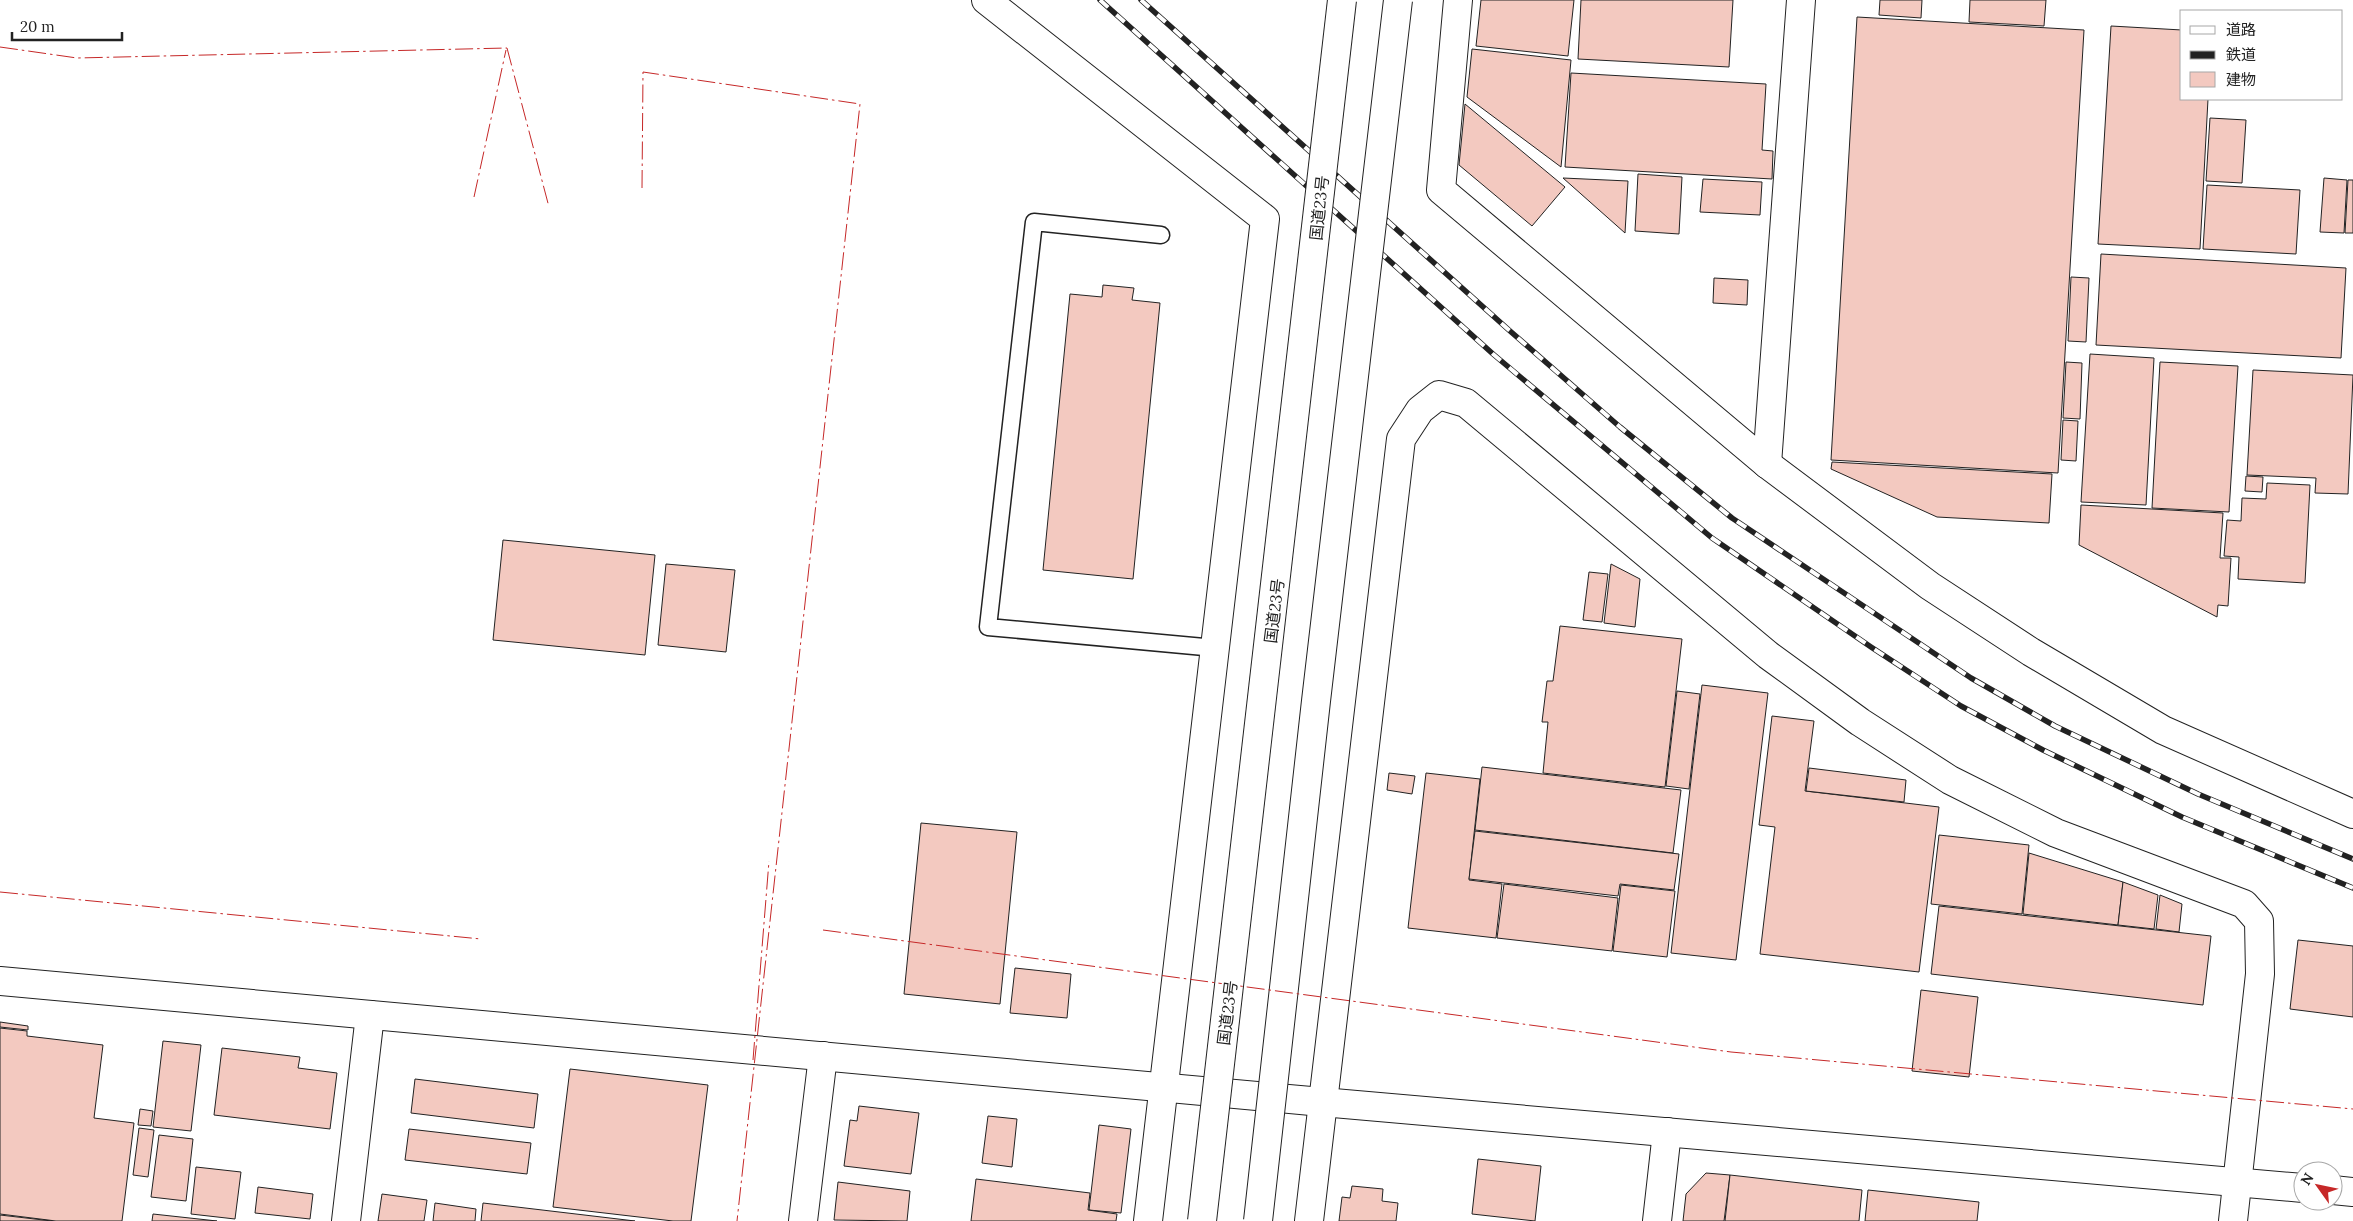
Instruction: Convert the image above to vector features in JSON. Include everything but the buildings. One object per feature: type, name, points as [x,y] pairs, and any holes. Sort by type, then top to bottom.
[{"type":"main road","points":[[986,0],[1265,219],[1148,1221]]},
{"type":"main road","name":"国道23号","points":[[1202,1221],[1342,0]]},
{"type":"main road","points":[[1258,1221],[1315,710],[1398,0]]},
{"type":"main road","points":[[1458,0],[1441,190],[1767,464],[1930,586],[2031,652],[2163,730],[2353,814]]},
{"type":"main road","points":[[1767,464],[1801,0]]},
{"type":"main road","points":[[1309,1221],[1401,439],[1420,410],[1439,395],[1466,403],[1768,655],[1860,722],[1950,780],[2056,833],[2244,904],[2260,921],[2260,974],[2233,1221]]},
{"type":"main road","points":[[0,981],[1322,1102],[2293,1187]]},
{"type":"main road","points":[[346,1221],[370,1015]]},
{"type":"main road","points":[[803,1221],[823,1056]]},
{"type":"main road","points":[[1657,1221],[1667,1132]]},
{"type":"lane","points":[[1161,235],[1034,222],[988,627],[1214,648]]},
{"type":"railway","points":[[1100,0],[1493,354],[1712,538],[1961,706],[2043,750],[2182,817],[2353,888]]},
{"type":"railway","points":[[1141,0],[1510,331],[1620,427],[1732,518],[1971,678],[2055,726],[2198,794],[2353,859]]},
{"type":"power","points":[[0,47],[77,58],[507,48]]},
{"type":"power","points":[[507,48],[549,207]]},
{"type":"power","points":[[474,197],[506,50]]},
{"type":"power","points":[[642,188],[643,72],[860,104],[737,1221]]},
{"type":"power","points":[[753,1060],[769,861]]},
{"type":"power","points":[[0,892],[481,939]]},
{"type":"power","points":[[823,930],[1731,1052],[2353,1109]]}]
